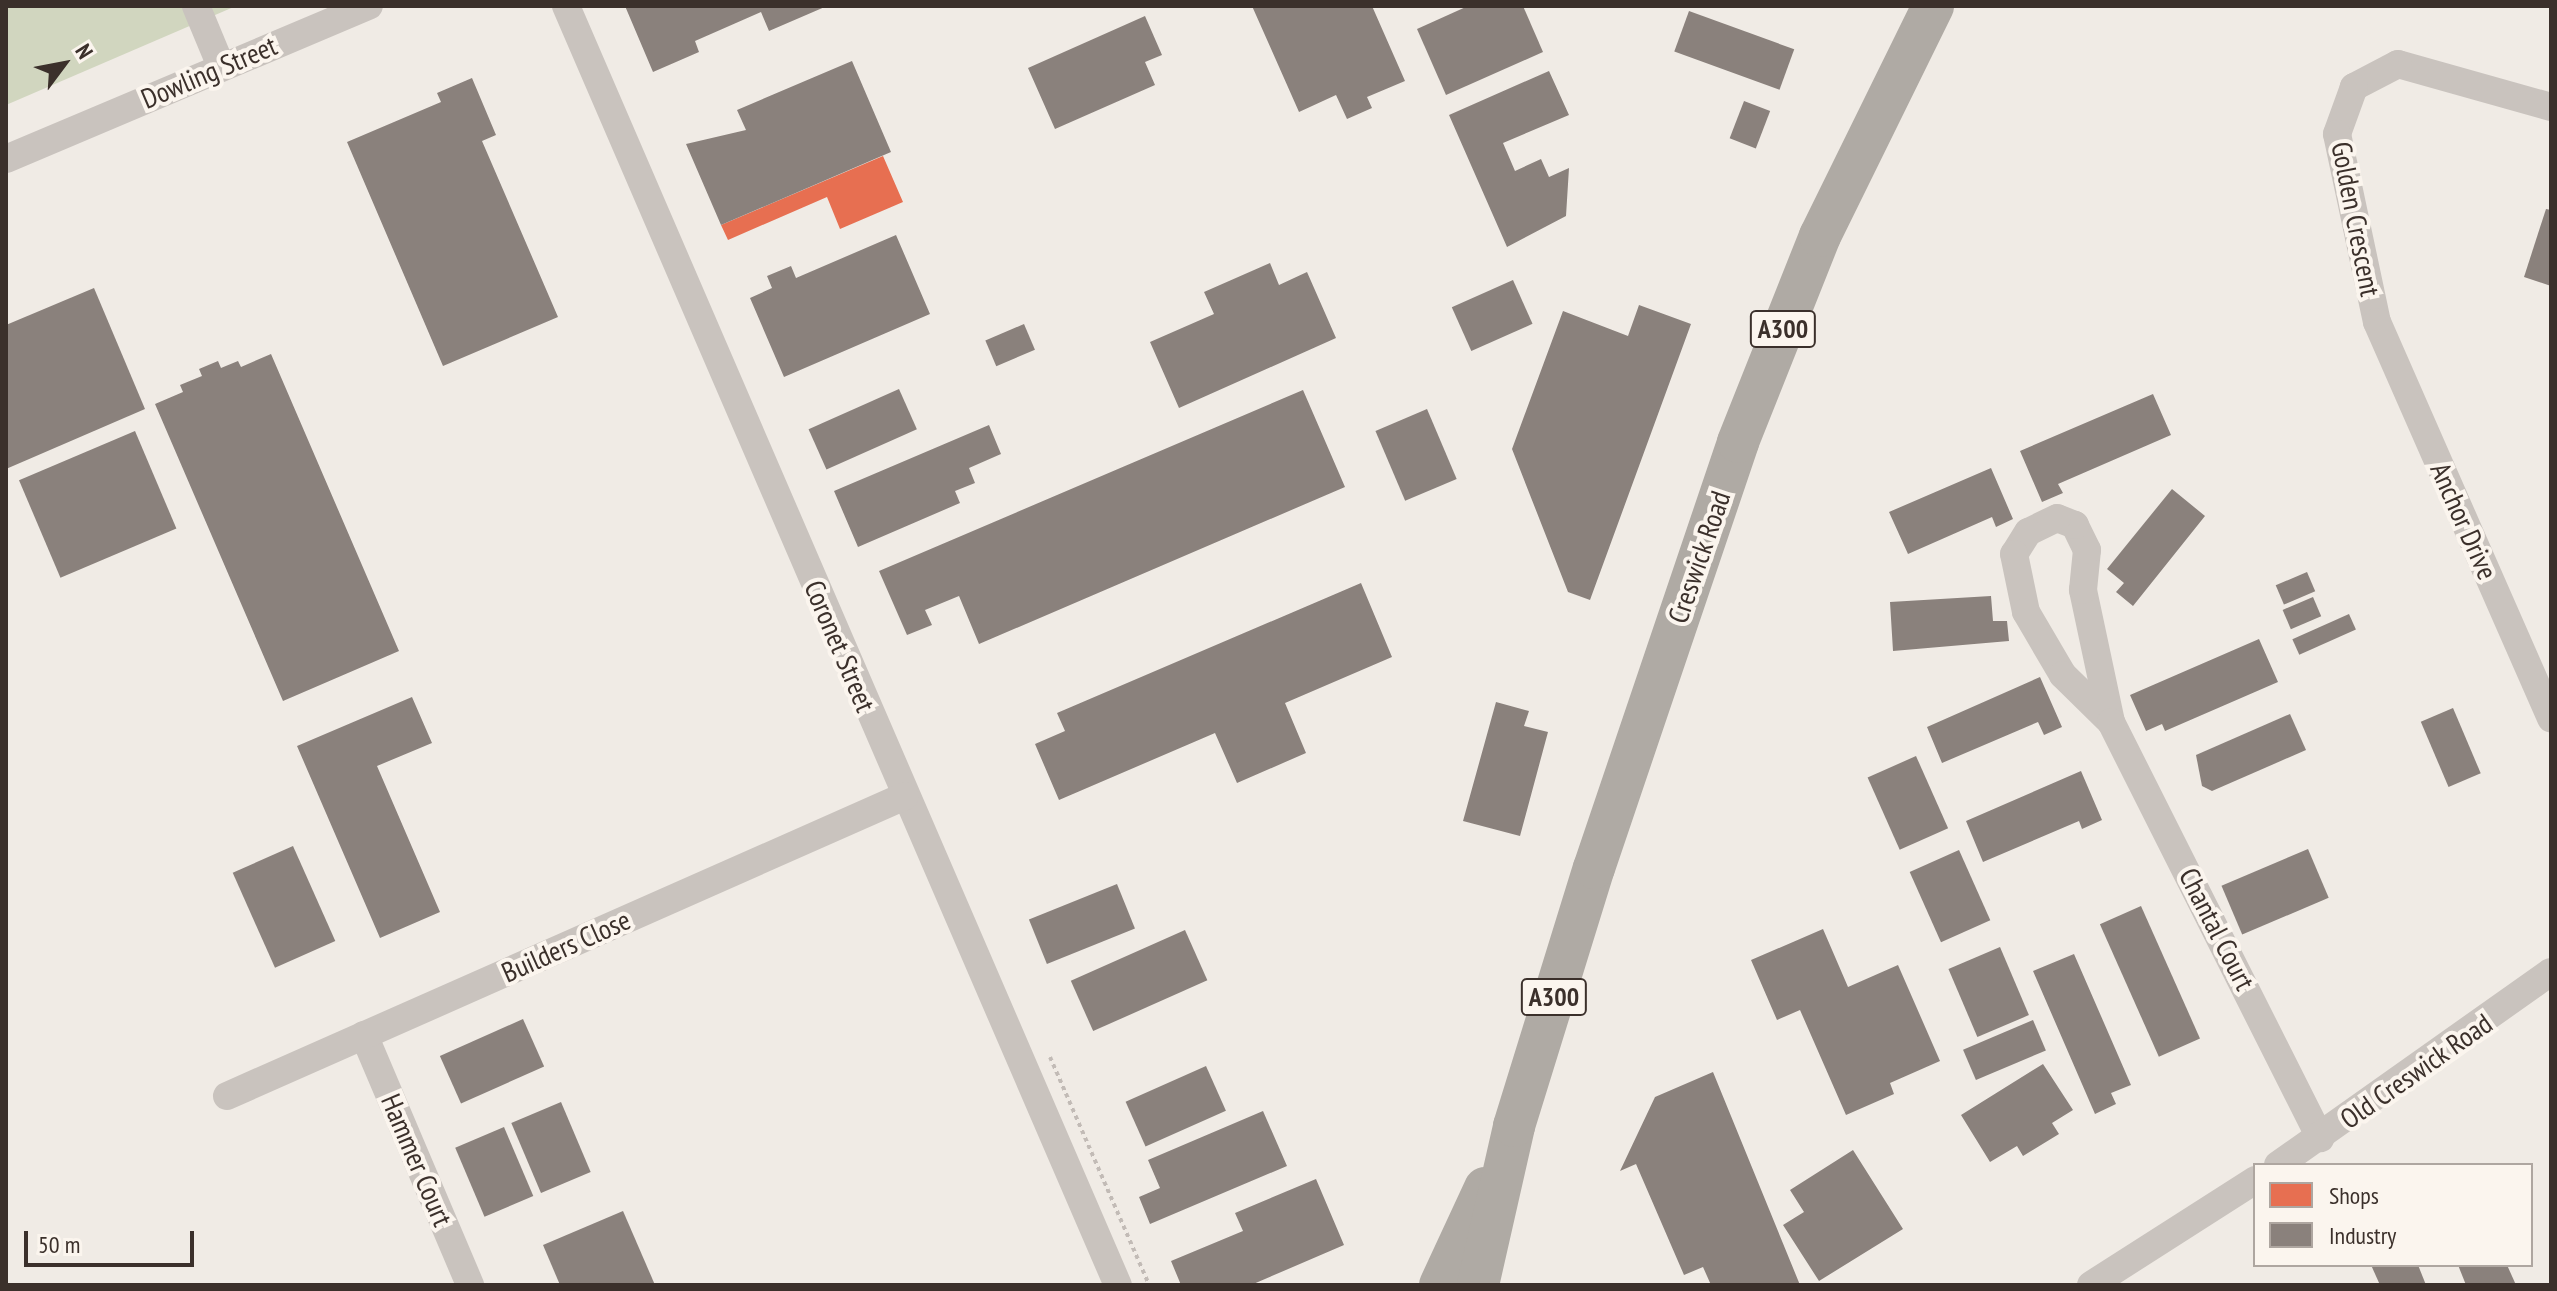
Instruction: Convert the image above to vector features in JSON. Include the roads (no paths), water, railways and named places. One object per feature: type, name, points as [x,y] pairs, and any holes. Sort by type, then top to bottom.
[{"type":"highway","name":"Creswick Road","points":[[1478,1285],[1514,1126],[1738,442],[1820,236],[1933,6]]},
{"type":"highway","name":"Creswick Road","points":[[1440,1285],[1514,1126]]},
{"type":"street","points":[[196,6],[221,66]]},
{"type":"street","name":"Dowling Street","points":[[6,159],[369,6]]},
{"type":"street","name":"Coronet Street","points":[[566,6],[1118,1285]]},
{"type":"street","name":"Golden Crescent","points":[[2377,322],[2337,134],[2354,87],[2398,64],[2551,107]]},
{"type":"street","name":"Anchor Drive","points":[[2377,322],[2551,719]]},
{"type":"street","name":"Chantal Court","points":[[2111,722],[2063,675],[2015,578],[2014,554],[2028,532],[2057,518],[2075,525],[2087,550],[2083,590],[2111,722],[2320,1138]]},
{"type":"street","name":"Builders Close","points":[[227,1096],[905,796]]},
{"type":"street","name":"Old Creswick Road","points":[[2281,1163],[2551,972]]},
{"type":"street","name":"Hammer Court","points":[[364,1035],[470,1285]]},
{"type":"street","points":[[2091,1285],[2253,1181]]}]
